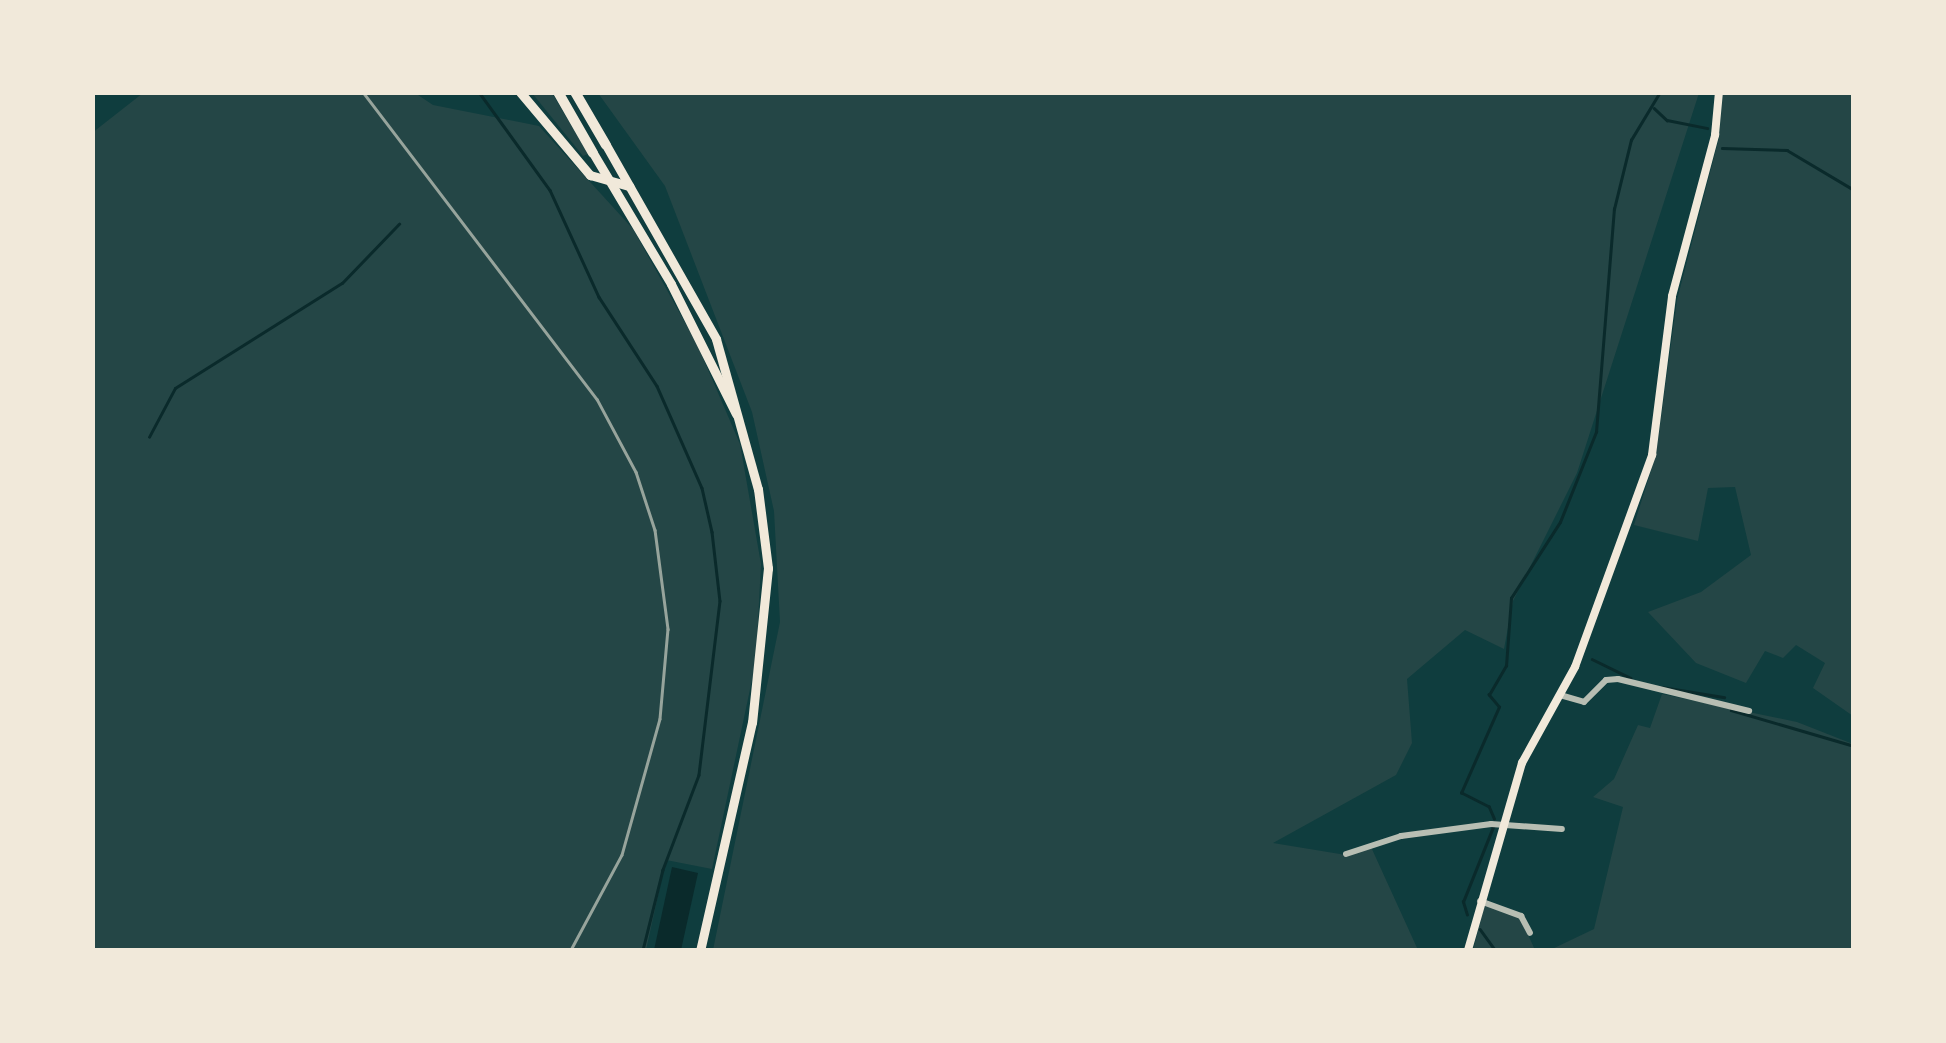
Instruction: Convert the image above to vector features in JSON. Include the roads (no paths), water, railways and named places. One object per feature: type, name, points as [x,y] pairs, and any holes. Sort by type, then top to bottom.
[{"type":"highway","points":[[558,92],[593,153]]},
{"type":"highway","points":[[575,92],[606,146]]},
{"type":"main road","points":[[520,92],[590,175],[635,191]]},
{"type":"main road","points":[[1468,950],[1479,901],[1522,763],[1560,695],[1652,455],[1672,296],[1715,135],[1719,92]]},
{"type":"main road","points":[[606,146],[716,339],[742,424],[768,568],[764,642],[700,950]]},
{"type":"main road","points":[[593,153],[742,424]]},
{"type":"street","points":[[1560,695],[1584,702],[1606,680],[1618,679],[1749,712]]},
{"type":"street","points":[[1346,854],[1404,836],[1502,826],[1562,829]]},
{"type":"street","points":[[1479,901],[1522,916],[1530,933]]},
{"type":"waterway","points":[[479,92],[550,190],[599,297],[657,386],[702,488],[712,532],[720,601],[699,775],[663,870],[643,950]]},
{"type":"waterway","points":[[1494,819],[1489,807],[1461,793],[1499,707],[1489,695],[1506,666],[1511,598],[1560,522],[1596,432],[1614,209],[1631,140],[1660,92]]},
{"type":"waterway","points":[[1654,108],[1667,120],[1707,128]]},
{"type":"waterway","points":[[1722,148],[1787,150],[1854,190]]},
{"type":"waterway","points":[[149,437],[175,388],[342,283],[399,224]]},
{"type":"waterway","points":[[1592,659],[1631,678]]},
{"type":"waterway","points":[[1662,687],[1724,697]]},
{"type":"waterway","points":[[1731,710],[1854,746]]},
{"type":"waterway","points":[[1467,915],[1463,902],[1493,827]]},
{"type":"waterway","points":[[1480,929],[1495,950]]},
{"type":"railway","points":[[363,92],[597,399],[636,472],[655,530],[668,629],[660,719],[622,855],[571,950]]}]
